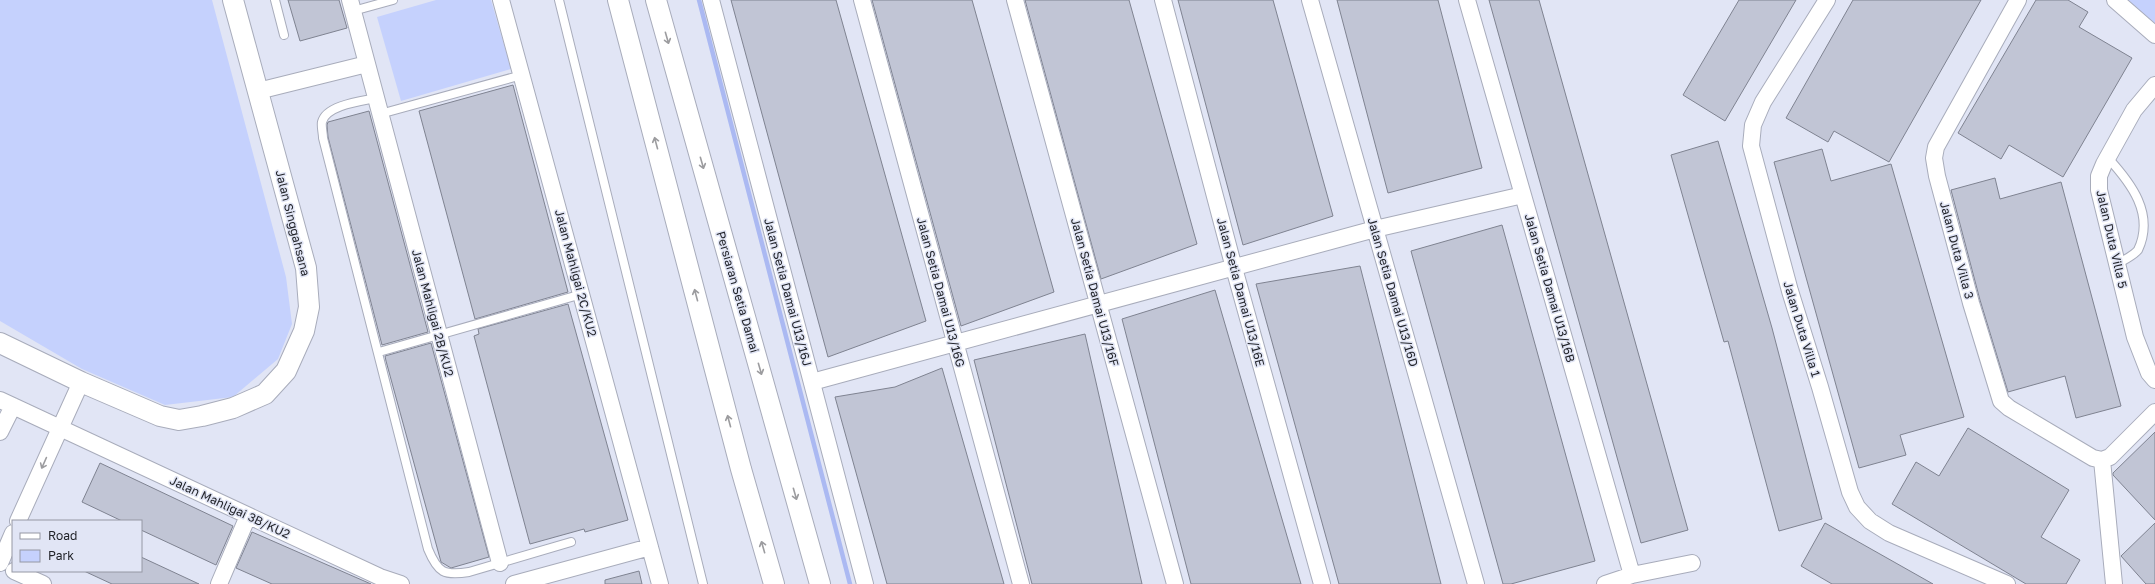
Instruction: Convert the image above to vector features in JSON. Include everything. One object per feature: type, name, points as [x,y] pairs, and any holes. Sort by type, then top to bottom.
[{"type":"street","name":"Jalan Singgahsana","points":[[0,343],[81,382],[160,416],[179,420],[233,408],[265,394],[286,371],[304,331],[309,307],[306,268],[233,0]]},
{"type":"street","name":"Jalan Mahligai 2C/KU2","points":[[501,0],[660,584]]},
{"type":"street","points":[[618,0],[741,469],[774,584]]},
{"type":"street","name":"Persiaran Setia Damai","points":[[656,0],[820,584]]},
{"type":"street","name":"Jalan Setia Damai U13/16J","points":[[711,0],[865,584]]},
{"type":"street","name":"Jalan Setia Damai U13/16G","points":[[862,0],[954,343],[1022,584]]},
{"type":"street","name":"Jalan Setia Damai U13/16F","points":[[1014,0],[1175,584]]},
{"type":"street","name":"Jalan Setia Damai U13/16E","points":[[1163,0],[1234,268],[1322,584]]},
{"type":"street","name":"Jalan Setia Damai U13/16D","points":[[1310,0],[1476,584]]},
{"type":"street","name":"Jalan Setia Damai U13/16B","points":[[1468,0],[1632,576]]},
{"type":"street","name":"Jalan Duta Villa 1","points":[[1827,0],[1763,102],[1753,125],[1751,146],[1790,291],[1820,387],[1850,492],[1858,507],[1870,521],[1889,533],[2007,584]]},
{"type":"street","name":"Jalan Duta Villa 3","points":[[2018,0],[1936,146],[1934,158],[1937,176],[1971,304],[2001,401],[2093,458],[2102,460]]},
{"type":"street","points":[[2115,0],[2155,35]]},
{"type":"street","name":"Jalan Mahligai 2B/KU2","points":[[352,5],[500,563]]},
{"type":"street","points":[[258,91],[367,64]]},
{"type":"street","name":"Jalan Duta Villa 5","points":[[2155,84],[2134,110],[2099,176],[2099,190],[2142,359],[2148,374],[2155,380]]},
{"type":"street","points":[[812,382],[954,343],[1099,306],[1375,229],[1523,195]]},
{"type":"street","points":[[18,520],[59,427],[81,382]]},
{"type":"street","points":[[0,432],[7,403]]},
{"type":"street","name":"Jalan Mahligai 3B/KU2","points":[[7,403],[380,577],[401,584]]},
{"type":"street","points":[[2114,584],[2102,460],[2110,457],[2155,412]]},
{"type":"street","points":[[219,584],[248,516]]},
{"type":"street","points":[[12,535],[0,564],[12,570]]},
{"type":"street","points":[[514,584],[650,547]]},
{"type":"street","points":[[1604,584],[1632,576],[1692,563]]},
{"type":"street","points":[[16,572],[44,584]]},
{"type":"lane","points":[[275,0],[284,34]]},
{"type":"lane","points":[[352,5],[393,0]]},
{"type":"lane","points":[[559,0],[702,584]]},
{"type":"lane","points":[[380,114],[522,75]]},
{"type":"lane","points":[[376,98],[339,107],[330,111],[322,122],[323,138],[379,352],[428,549],[434,564],[443,572],[453,575],[571,542]]},
{"type":"lane","points":[[2108,158],[2138,189],[2147,210],[2147,233],[2137,251],[2117,264]]},
{"type":"lane","points":[[379,352],[582,294]]},
{"type":"green space","points":[[0,0],[212,0],[286,277],[292,324],[278,359],[233,397],[165,405],[82,369],[0,321]]},
{"type":"green space","points":[[436,0],[491,0],[511,69],[401,101],[377,17]]},
{"type":"green space","points":[[2125,0],[2155,0],[2155,28]]},
{"type":"building","points":[[288,0],[339,0],[347,28],[300,41]]},
{"type":"building","points":[[731,0],[836,0],[926,321],[828,357]]},
{"type":"building","points":[[872,0],[972,0],[1054,292],[961,326]]},
{"type":"building","points":[[1025,0],[1129,0],[1197,244],[1101,279]]},
{"type":"building","points":[[1178,0],[1273,0],[1333,216],[1243,245]]},
{"type":"building","points":[[1337,0],[1438,0],[1482,168],[1388,193]]},
{"type":"building","points":[[1489,0],[1539,0],[1688,530],[1641,543]]},
{"type":"building","points":[[1739,0],[1796,0],[1725,121],[1683,95]]},
{"type":"building","points":[[1853,0],[1981,0],[1889,162],[1834,131],[1828,142],[1786,118]]},
{"type":"building","points":[[2036,0],[2068,0],[2088,12],[2079,27],[2132,58],[2063,177],[2009,145],[2001,159],[1958,133]]},
{"type":"building","points":[[513,85],[568,292],[475,319],[419,111]]},
{"type":"building","points":[[369,111],[428,332],[382,345],[328,137],[327,125],[328,122]]},
{"type":"building","points":[[1718,141],[1772,328],[1822,519],[1779,531],[1728,341],[1724,342],[1671,155]]},
{"type":"building","points":[[1822,149],[1831,181],[1891,164],[1964,417],[1900,435],[1906,455],[1859,468],[1774,162]]},
{"type":"building","points":[[1995,178],[2000,199],[2061,182],[2121,406],[2076,418],[2065,376],[2008,392],[1980,300],[1951,190]]},
{"type":"building","points":[[1502,225],[1595,561],[1511,584],[1503,584],[1411,251]]},
{"type":"building","points":[[1360,266],[1441,584],[1339,584],[1256,284]]},
{"type":"building","points":[[1215,290],[1301,584],[1191,584],[1122,319]]},
{"type":"building","points":[[568,304],[628,520],[585,532],[584,529],[530,544],[474,336],[479,334],[478,329]]},
{"type":"building","points":[[1085,334],[1142,584],[1032,584],[974,360]]},
{"type":"building","points":[[431,343],[489,557],[451,568],[441,562],[385,356]]},
{"type":"building","points":[[942,368],[1004,584],[887,584],[835,397],[895,387]]},
{"type":"building","points":[[1968,428],[2069,490],[2041,537],[2080,560],[2066,584],[2026,584],[1892,504],[1916,462],[1939,476]]},
{"type":"building","points":[[2155,432],[2155,520],[2113,475],[2113,473]]},
{"type":"building","points":[[100,463],[233,526],[216,565],[142,530],[142,520],[120,520],[82,502]]},
{"type":"building","points":[[1825,523],[1933,584],[1832,584],[1801,566]]},
{"type":"building","points":[[2155,523],[2155,584],[2146,584],[2121,556]]},
{"type":"building","points":[[252,532],[371,584],[272,584],[236,568]]},
{"type":"building","points":[[142,557],[199,584],[112,584],[86,572],[142,572]]},
{"type":"building","points":[[639,571],[642,584],[605,584],[605,580]]},
{"type":"waterway","points":[[699,0],[850,584]]}]
